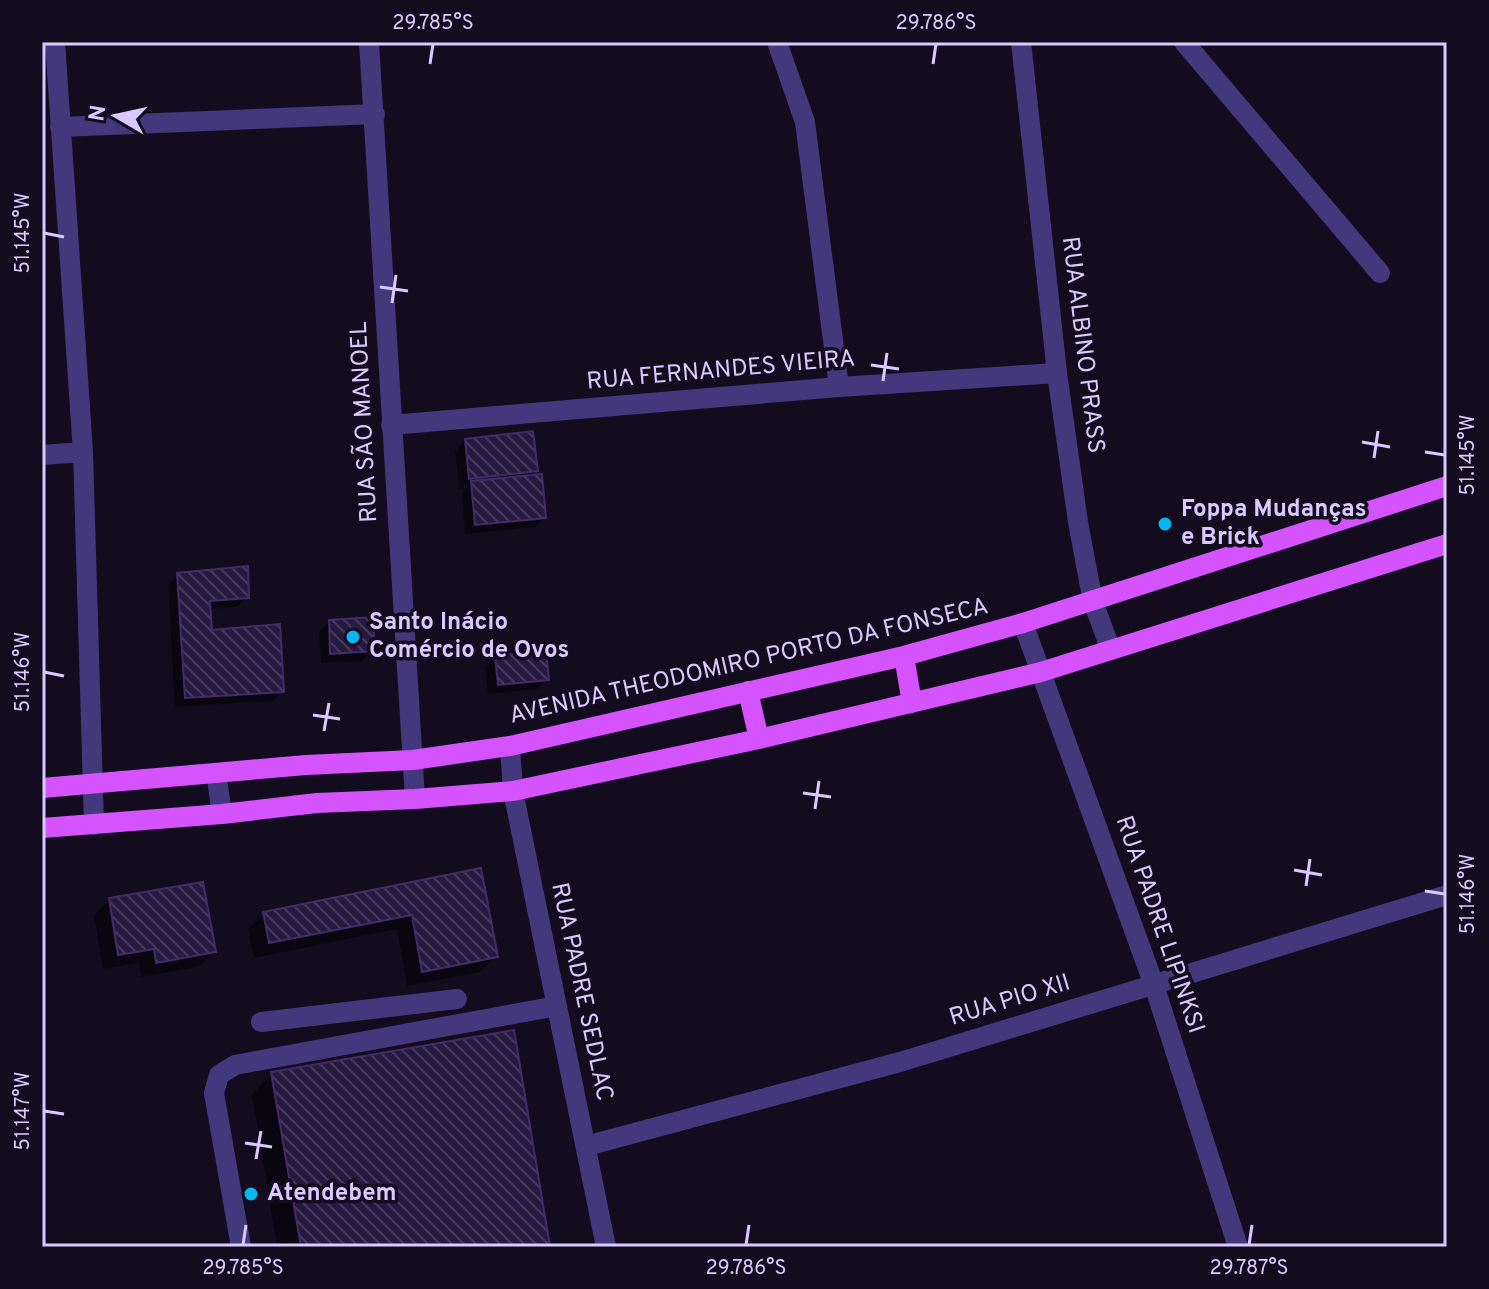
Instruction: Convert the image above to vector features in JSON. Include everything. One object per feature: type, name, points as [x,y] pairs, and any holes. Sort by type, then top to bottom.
[{"type":"main road","name":"AVENIDA THEODOMIRO PORTO DA FONSECA","points":[[42,788],[306,765],[413,760],[510,746],[904,656],[1023,623],[1447,486]]},
{"type":"main road","points":[[42,828],[317,803],[513,791],[759,739],[1041,672],[1447,544]]},
{"type":"main road","points":[[904,656],[912,703]]},
{"type":"main road","points":[[748,691],[759,739]]},
{"type":"street","points":[[55,42],[83,452],[94,825]]},
{"type":"street","name":"RUA SÃO MANOEL","points":[[369,42],[415,799]]},
{"type":"street","points":[[777,42],[805,122],[839,387]]},
{"type":"street","name":"RUA ALBINO PRASS","points":[[1021,42],[1057,373],[1093,602],[1111,650]]},
{"type":"street","points":[[1184,42],[1380,273]]},
{"type":"street","points":[[60,127],[375,114]]},
{"type":"street","name":"RUA FERNANDES VIEIRA","points":[[391,425],[839,387],[1057,373]]},
{"type":"street","points":[[42,455],[83,452]]},
{"type":"street","name":"RUA PADRE LIPINKSI","points":[[1023,623],[1154,985],[1238,1247]]},
{"type":"street","name":"RUA PADRE SEDLAC","points":[[510,746],[513,791],[606,1247]]},
{"type":"street","points":[[216,773],[222,814]]},
{"type":"street","name":"RUA PIO XII","points":[[586,1146],[900,1062],[1447,895]]},
{"type":"street","points":[[261,1022],[457,999]]},
{"type":"street","points":[[241,1247],[214,1093],[219,1075],[235,1065],[557,1006]]},
{"type":"building","points":[[533,431],[538,471],[469,479],[465,439]]},
{"type":"building","points":[[542,474],[546,518],[475,525],[471,481]]},
{"type":"building","points":[[248,566],[249,598],[210,601],[212,630],[280,624],[284,692],[185,698],[177,573]]},
{"type":"building","points":[[373,617],[375,651],[330,654],[329,620]]},
{"type":"building","points":[[546,650],[549,680],[498,685],[495,656]]},
{"type":"building","points":[[481,868],[498,957],[422,972],[412,915],[269,943],[263,912]]},
{"type":"building","points":[[203,882],[216,952],[156,963],[154,949],[118,955],[109,898]]},
{"type":"building","points":[[514,1030],[550,1247],[301,1247],[271,1072]]},
{"type":"place","name":"Foppa Mudanças e Brick","points":[[1165,524]]},
{"type":"place","name":"Santo Inácio Comércio de Ovos","points":[[353,637]]},
{"type":"place","name":"Atendebem","points":[[251,1194]]}]
